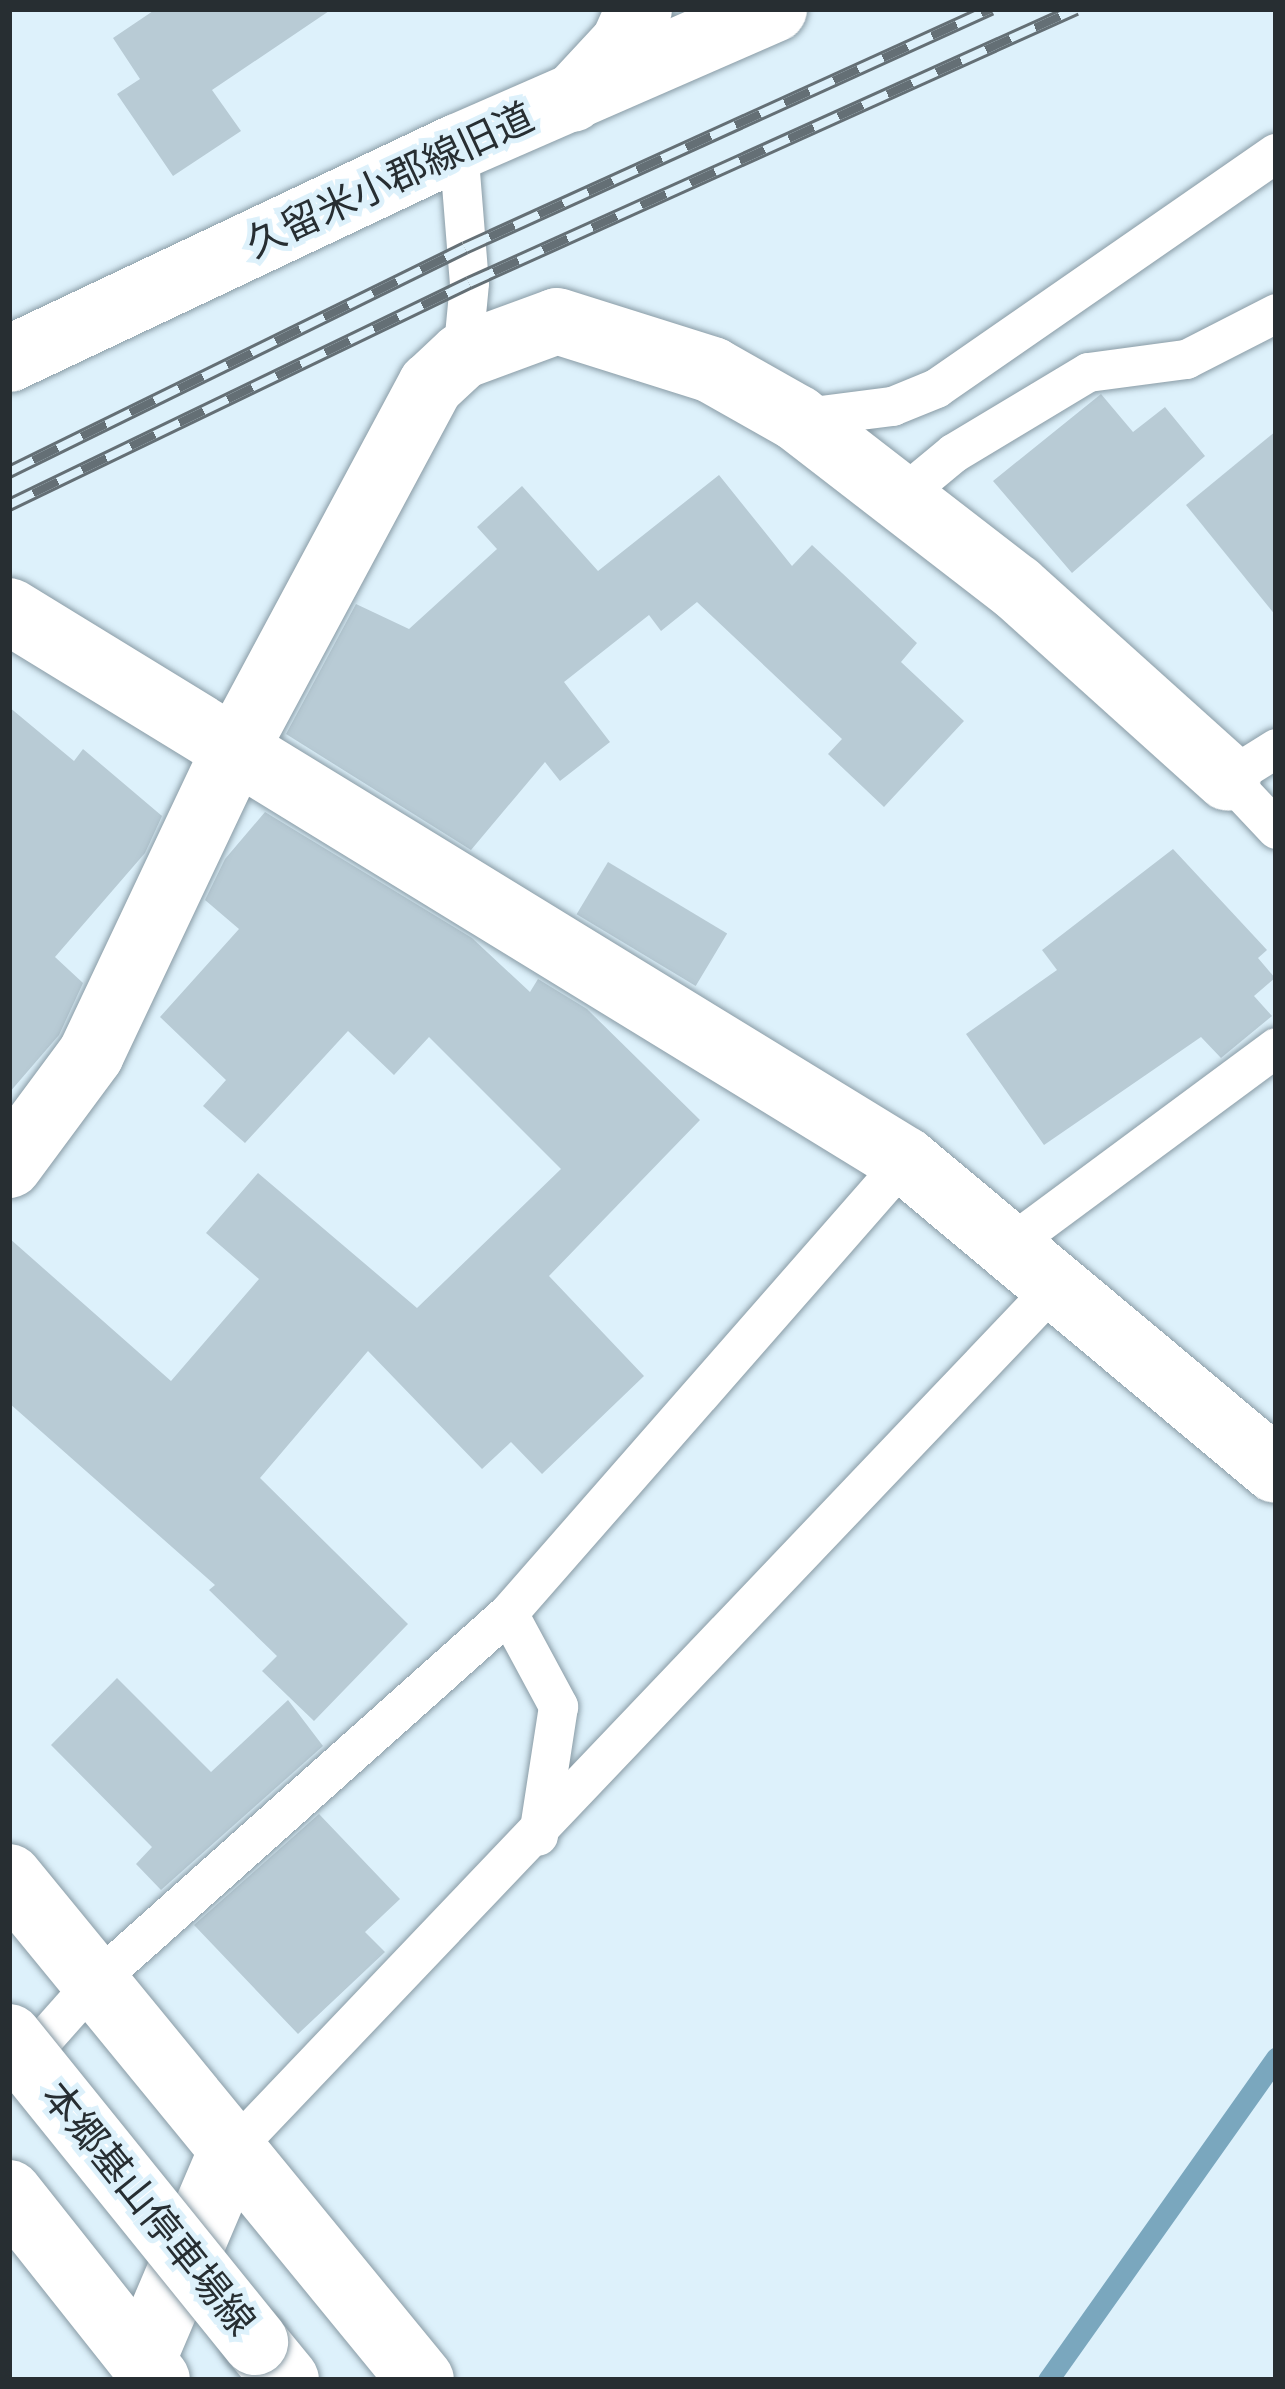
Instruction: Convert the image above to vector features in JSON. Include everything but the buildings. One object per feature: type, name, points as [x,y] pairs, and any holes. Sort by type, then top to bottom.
[{"type":"street","points":[[572,99],[624,43],[639,9]]},
{"type":"street","name":"久留米小郡線旧道","points":[[9,358],[458,147],[774,9]]},
{"type":"street","points":[[9,1165],[91,1054],[234,752],[431,386],[462,356],[557,321],[712,370],[797,418],[1252,763]]},
{"type":"street","points":[[9,610],[905,1160],[1276,1470]]},
{"type":"street","points":[[9,1877],[421,2380]]},
{"type":"street","name":"本郷基山停車場線","points":[[9,2037],[271,2361]]},
{"type":"street","points":[[142,2374],[232,2150]]},
{"type":"street","points":[[9,2193],[142,2374]]},
{"type":"lane","points":[[458,147],[469,283],[462,356]]},
{"type":"lane","points":[[797,418],[927,393],[1276,153]]},
{"type":"lane","points":[[900,497],[953,453],[1088,372],[1186,359],[1276,313]]},
{"type":"lane","points":[[1252,763],[1276,829]]},
{"type":"lane","points":[[232,2150],[538,1835],[1034,1264],[1276,1047]]},
{"type":"lane","points":[[9,2077],[92,1984],[508,1613],[905,1160]]},
{"type":"lane","points":[[508,1613],[558,1706],[538,1835]]},
{"type":"waterway","points":[[1048,2380],[1276,2058]]},
{"type":"railway","points":[[9,472],[465,248],[991,9]]},
{"type":"railway","points":[[9,505],[469,283],[1076,9]]}]
